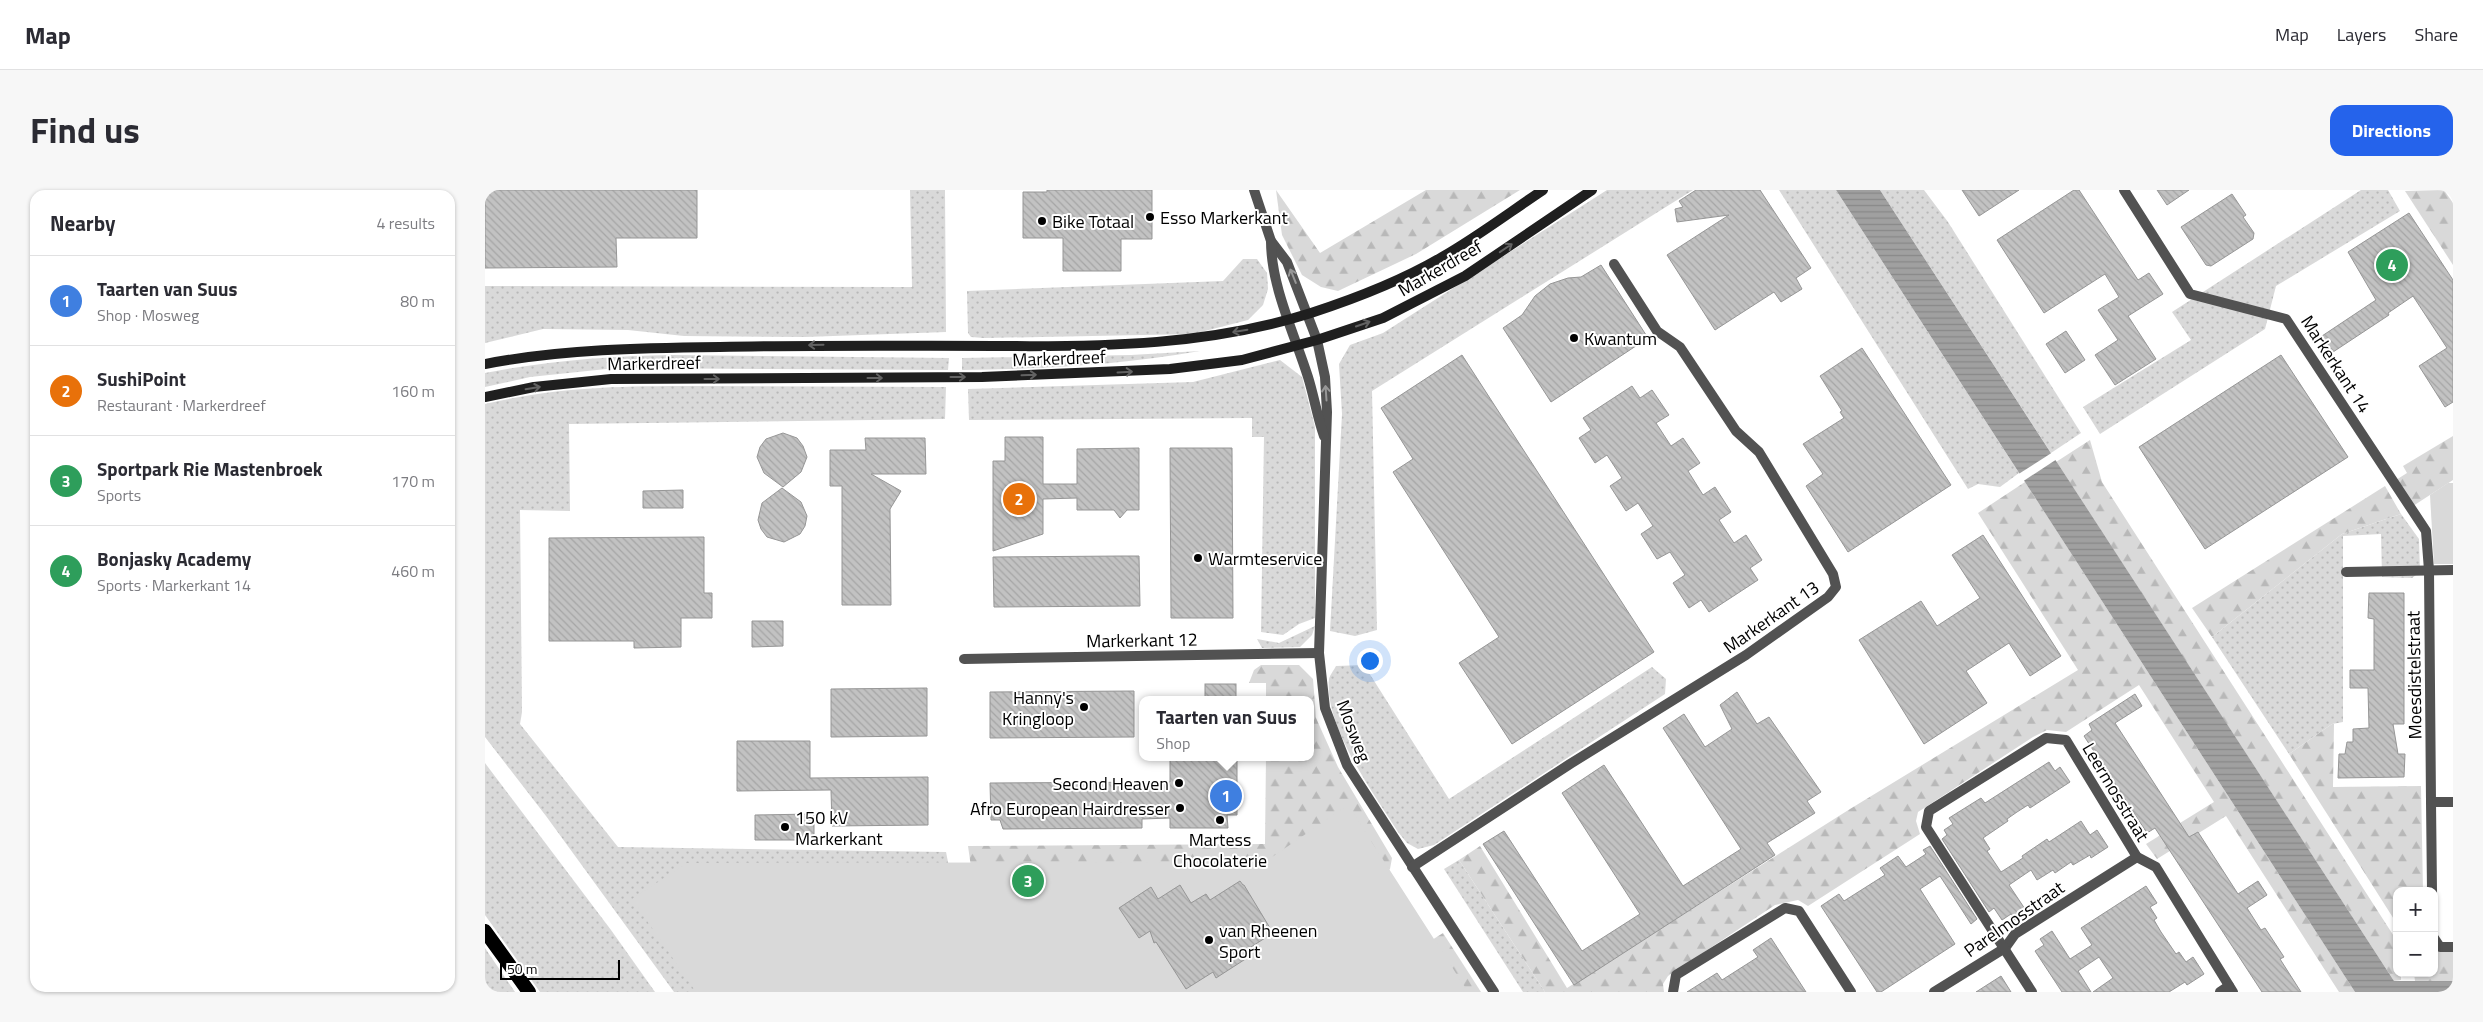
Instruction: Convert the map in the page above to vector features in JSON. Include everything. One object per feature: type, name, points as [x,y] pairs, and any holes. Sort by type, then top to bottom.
[{"type":"highway","points":[[485,931],[529,992]]},
{"type":"main road","name":"Markerdreef","points":[[485,364],[532,355],[617,348],[828,345],[935,347],[1087,346],[1191,340],[1248,330],[1308,314],[1361,295],[1441,258],[1543,190]]},
{"type":"main road","name":"Markerdreef","points":[[485,397],[534,387],[611,379],[982,377],[1170,370],[1242,360],[1297,346],[1383,318],[1465,276],[1592,190]]},
{"type":"street","points":[[1254,190],[1271,241]]},
{"type":"street","name":"Markerkant 14","points":[[2124,190],[2190,294],[2286,319],[2426,531],[2429,570]]},
{"type":"street","name":"Mosweg","points":[[1271,241],[1287,262],[1308,314],[1317,340],[1325,377],[1327,442],[1319,653],[1325,708],[1347,765],[1494,992]]},
{"type":"street","name":"Mosweg","points":[[1271,241],[1271,263],[1287,319],[1309,378],[1316,413],[1327,442]]},
{"type":"street","name":"Markerkant 13","points":[[1412,867],[1570,764],[1746,655],[1828,597],[1836,587],[1833,574],[1759,452],[1736,431],[1680,347],[1657,331],[1614,264]]},
{"type":"street","name":"Moesdistelstraat","points":[[2429,570],[2432,887]]},
{"type":"street","points":[[2346,572],[2453,570]]},
{"type":"street","name":"Markerkant 12","points":[[964,659],[1319,653]]},
{"type":"street","name":"Leermosstraat","points":[[2005,948],[1926,827],[1929,811],[2047,738],[2057,738],[2066,740],[2137,857],[2156,867],[2231,989],[2220,992]]},
{"type":"street","points":[[2431,802],[2453,802]]},
{"type":"street","name":"Parelmosstraat","points":[[1934,992],[2005,948],[2015,934],[2137,857]]},
{"type":"street","points":[[1673,992],[1676,975],[1785,908],[1799,911],[1851,992]]},
{"type":"street","points":[[2438,944],[2440,947],[2453,947]]},
{"type":"street","points":[[2005,948],[2032,992]]},
{"type":"green space","points":[[910,190],[945,190],[946,332],[805,337],[684,336],[628,330],[543,329],[485,343],[485,286],[912,287]]},
{"type":"green space","points":[[1276,190],[1320,253],[1426,190],[1520,190],[1416,254],[1338,291],[1321,287],[1302,275],[1282,235]]},
{"type":"green space","points":[[1607,190],[1693,190],[1372,391],[1377,630],[1355,636],[1330,631],[1342,414],[1339,364],[1350,345],[1383,333]]},
{"type":"green space","points":[[1779,190],[1836,190],[2019,473],[2000,487],[1978,484],[1968,489]]},
{"type":"green space","points":[[1880,190],[1924,190],[1948,222],[2081,433],[2051,453]]},
{"type":"green space","points":[[2361,190],[2388,190],[2400,211],[2276,286],[2265,329],[2100,434],[2083,407],[2191,340],[2172,312]]},
{"type":"green space","points":[[2444,190],[2453,203],[2453,265],[2405,191]]},
{"type":"green space","points":[[1243,259],[1257,259],[1267,273],[1268,289],[1263,305],[1248,320],[1193,334],[984,338],[971,337],[968,333],[967,291],[1223,281]]},
{"type":"green space","points":[[1200,351],[1141,360],[1081,365],[1022,369],[962,370],[962,358],[1131,355]]},
{"type":"green space","points":[[672,355],[949,358],[948,370],[616,368],[530,377],[485,387],[485,373],[508,369],[578,360]]},
{"type":"green space","points":[[1280,360],[1302,377],[1315,427],[1315,618],[1299,624],[1283,635],[1261,632],[1264,437],[1252,437],[1252,418],[969,420],[968,389],[1193,382]]},
{"type":"green space","points":[[640,386],[946,387],[945,419],[569,424],[570,511],[520,510],[522,712],[520,724],[618,847],[946,852],[949,867],[1022,992],[674,992],[546,816],[485,737],[485,404],[563,391]]},
{"type":"green space","points":[[2453,436],[2453,480],[2413,506],[2396,480],[2407,473],[2403,466]]},
{"type":"green space","points":[[2090,440],[2102,482],[2393,935],[2393,977],[2401,977],[2401,980],[2394,981],[2056,462]]},
{"type":"green space","points":[[2025,482],[2355,992],[2339,992],[2226,816],[2157,859],[2146,844],[2214,802],[2139,685],[2066,732],[2047,730],[2033,737],[1918,812],[1916,821],[1920,834],[1808,906],[1798,900],[1775,905],[1668,976],[1663,984],[1664,992],[1545,992],[1459,860],[1480,846],[1567,988],[1850,809],[2078,670],[1978,513]]},
{"type":"green space","points":[[2448,483],[2453,483],[2453,564],[2434,564],[2430,495]]},
{"type":"green space","points":[[2385,486],[2401,514],[2342,534],[2212,637],[2192,608]]},
{"type":"green space","points":[[2401,514],[2419,539],[2420,572],[2412,578],[2382,577],[2381,534],[2343,536],[2343,722],[2332,724],[2289,754],[2212,637],[2342,534]]},
{"type":"green space","points":[[1315,626],[1312,635],[1300,647],[1262,648],[1257,639],[1279,643]]},
{"type":"green space","points":[[1261,665],[1299,665],[1313,679],[1316,718],[1338,767],[1392,858],[1390,869],[1372,883],[974,888],[968,846],[1265,844],[1266,761],[1314,761],[1314,696],[1266,696],[1266,683],[1249,683],[1254,670]]},
{"type":"green space","points":[[1364,665],[1449,799],[1652,667],[1666,679],[1665,694],[1434,845],[1418,849],[1407,843],[1376,799],[1342,738],[1334,717],[1330,698],[1329,679],[1331,674],[1336,666]]},
{"type":"green space","points":[[2334,724],[2333,787],[2421,786],[2423,887],[2393,887],[2393,918],[2289,754]]},
{"type":"green space","points":[[485,763],[611,930],[655,992],[540,992],[485,915]]},
{"type":"green space","points":[[1348,805],[1468,992],[696,992],[632,899],[687,863],[1265,862]]},
{"type":"green space","points":[[1459,860],[1545,992],[1523,992],[1444,869]]},
{"type":"green space","points":[[1443,933],[1481,992],[1350,992]]},
{"type":"green space","points":[[485,948],[515,992],[491,992],[485,982]]},
{"type":"green space","points":[[2438,952],[2453,952],[2453,981],[2415,981],[2414,977],[2438,977]]},
{"type":"shaded area","points":[[1836,190],[1880,190],[2394,981],[2453,981],[2453,992],[2355,992]]},
{"type":"pier","points":[[2053,452],[2057,459],[2022,482],[2017,475]]},
{"type":"building","points":[[485,190],[697,190],[697,238],[616,238],[617,267],[485,268]]},
{"type":"building","points":[[1047,190],[1152,190],[1152,239],[1121,239],[1121,271],[1063,271],[1063,238],[1023,238],[1023,192],[1047,192]]},
{"type":"building","points":[[1696,190],[1760,190],[1811,268],[1796,278],[1802,289],[1781,302],[1774,292],[1715,330],[1667,255],[1729,215],[1677,222],[1675,209],[1683,207],[1679,201]]},
{"type":"building","points":[[1962,190],[2019,190],[1979,216]]},
{"type":"building","points":[[2074,190],[2079,190],[2138,280],[2149,273],[2163,294],[2128,316],[2156,359],[2115,385],[2095,355],[2118,340],[2098,310],[2119,297],[2105,274],[2044,313],[1997,240]]},
{"type":"building","points":[[2157,190],[2189,190],[2167,205]]},
{"type":"building","points":[[2232,194],[2246,215],[2243,217],[2254,233],[2253,239],[2211,266],[2206,265],[2181,227]]},
{"type":"building","points":[[2409,213],[2453,280],[2453,402],[2445,407],[2419,366],[2447,348],[2413,296],[2388,313],[2389,315],[2333,352],[2322,336],[2376,300],[2348,252]]},
{"type":"building","points":[[1601,265],[1648,338],[1551,402],[1503,328],[1522,315],[1535,296],[1550,284],[1568,278],[1581,277]]},
{"type":"building","points":[[2066,331],[2085,360],[2065,373],[2046,344]]},
{"type":"building","points":[[1862,348],[1951,485],[1848,552],[1806,486],[1823,474],[1803,444],[1844,418],[1840,412],[1842,411],[1820,376]]},
{"type":"building","points":[[1462,355],[1654,652],[1512,744],[1459,663],[1499,637],[1393,472],[1413,459],[1381,408]]},
{"type":"building","points":[[2281,355],[2348,457],[2205,549],[2139,447]]},
{"type":"building","points":[[1632,386],[1640,398],[1652,390],[1669,415],[1656,423],[1671,446],[1683,438],[1700,463],[1688,471],[1703,495],[1715,487],[1731,512],[1719,520],[1734,543],[1746,535],[1762,560],[1750,568],[1758,580],[1709,612],[1701,600],[1689,608],[1673,583],[1685,575],[1670,552],[1657,559],[1641,534],[1653,526],[1638,503],[1626,511],[1610,486],[1622,478],[1607,455],[1595,463],[1579,438],[1591,430],[1583,418]]},
{"type":"building","points":[[783,433],[797,438],[803,446],[807,457],[801,472],[783,487],[764,473],[757,457],[760,447],[766,439]]},
{"type":"building","points":[[1005,437],[1043,437],[1043,484],[1077,484],[1077,449],[1139,448],[1139,510],[1127,510],[1120,518],[1114,510],[1077,510],[1077,498],[1043,499],[1043,534],[993,551],[993,461],[1005,461]]},
{"type":"building","points":[[865,438],[925,438],[926,474],[871,474],[901,491],[890,509],[891,605],[842,605],[842,486],[830,486],[830,450],[866,450]]},
{"type":"building","points":[[1170,448],[1232,448],[1233,618],[1171,618]]},
{"type":"building","points":[[782,488],[801,502],[807,516],[805,526],[800,534],[784,542],[767,537],[761,529],[758,520],[762,503]]},
{"type":"building","points":[[683,490],[683,508],[643,508],[643,491]]},
{"type":"building","points":[[1983,535],[2061,656],[2030,676],[2009,643],[1966,671],[1987,703],[1924,744],[1859,640],[1921,601],[1937,626],[1980,598],[1952,555]]},
{"type":"building","points":[[704,537],[704,593],[712,593],[712,618],[681,618],[681,647],[634,648],[634,641],[549,641],[549,538]]},
{"type":"building","points":[[1139,556],[1140,606],[994,607],[993,557]]},
{"type":"building","points":[[2369,593],[2404,593],[2404,724],[2393,724],[2398,754],[2405,754],[2404,777],[2338,778],[2339,754],[2345,754],[2347,742],[2353,742],[2353,729],[2369,728],[2368,688],[2350,688],[2350,670],[2374,670],[2374,619],[2368,618]]},
{"type":"building","points":[[752,621],[783,621],[783,646],[752,647]]},
{"type":"building","points":[[1205,684],[1236,684],[1236,696],[1205,696]]},
{"type":"building","points":[[927,688],[927,736],[831,737],[831,689]]},
{"type":"building","points":[[1134,691],[1134,737],[990,738],[990,692]]},
{"type":"building","points":[[1737,692],[1757,724],[1769,717],[1821,792],[1807,801],[1815,813],[1767,843],[1775,855],[1574,985],[1483,844],[1504,831],[1582,951],[1640,914],[1562,793],[1604,765],[1683,886],[1741,849],[1663,728],[1684,714],[1705,747],[1732,729],[1720,705]]},
{"type":"building","points":[[2135,694],[2142,706],[2115,723],[2189,837],[2198,832],[2238,894],[2258,881],[2267,895],[2247,908],[2261,930],[2265,928],[2284,957],[2280,959],[2301,992],[2262,992],[2155,828],[2147,833],[2084,736],[2092,730],[2089,724]]},
{"type":"building","points":[[737,741],[810,741],[810,778],[928,777],[928,825],[832,826],[831,790],[737,791]]},
{"type":"building","points":[[1170,761],[1237,761],[1237,815],[1227,815],[1228,828],[1170,828],[1170,818],[1142,819],[1142,828],[1003,829],[1000,820],[991,820],[990,783],[1170,782]]},
{"type":"building","points":[[2049,762],[2055,771],[2060,767],[2070,782],[2030,808],[2028,805],[2017,812],[2007,819],[2008,821],[1983,838],[1990,849],[1987,851],[2001,872],[2047,839],[2049,842],[2081,821],[2090,835],[2097,830],[2108,847],[2091,858],[2090,855],[2073,865],[2071,862],[2055,873],[2053,870],[2037,880],[2031,870],[2009,885],[2027,912],[2015,920],[2011,914],[2002,920],[1994,908],[1989,912],[1942,839],[1947,835],[1944,830],[1953,824],[1949,818],[1981,798],[1985,803]]},
{"type":"building","name":"150 kV Markerkant","points":[[814,814],[814,840],[755,840],[755,815]]},
{"type":"building","points":[[1930,846],[1977,919],[1971,924],[1940,876],[1920,889],[1955,944],[1881,992],[1877,992],[1821,906],[1839,894],[1844,901],[1885,875],[1880,868],[1898,856],[1906,867],[1926,854],[1923,850]]},
{"type":"building","points":[[1240,881],[1273,933],[1243,952],[1247,958],[1216,978],[1213,972],[1186,989],[1156,942],[1154,943],[1150,931],[1139,938],[1119,908],[1151,887],[1158,899],[1180,885],[1191,903],[1206,894],[1210,900]]},
{"type":"building","points":[[2146,886],[2157,903],[2150,907],[2157,918],[2154,920],[2161,932],[2176,954],[2179,952],[2186,962],[2193,957],[2204,974],[2187,985],[2185,982],[2169,992],[2093,992],[2113,978],[2099,957],[2078,971],[2091,992],[2062,992],[2035,951],[2044,945],[2040,939],[2052,931],[2070,959],[2092,945],[2081,928]]},
{"type":"building","points":[[1771,938],[1806,992],[1687,992],[1717,973],[1722,980],[1758,957],[1753,950]]},
{"type":"building","points":[[2001,976],[2011,992],[1976,992]]},
{"type":"place","name":"Esso Markerkant","points":[[1150,217]]},
{"type":"place","name":"Bike Totaal","points":[[1042,221]]},
{"type":"place","name":"Bonjasky Academy","points":[[2392,265]]},
{"type":"place","name":"Kwantum","points":[[1574,338]]},
{"type":"place","name":"SushiPoint","points":[[1019,499]]},
{"type":"place","name":"Warmteservice","points":[[1198,558]]},
{"type":"place","name":"Hanny's Kringloop","points":[[1084,707]]},
{"type":"place","name":"Second Heaven","points":[[1179,783]]},
{"type":"place","name":"Taarten van Suus","points":[[1226,796]]},
{"type":"place","name":"Afro European Hairdresser","points":[[1180,808]]},
{"type":"place","name":"Martess Chocolaterie","points":[[1220,820]]},
{"type":"place","name":"150 kV Markerkant","points":[[785,827]]},
{"type":"place","name":"Sportpark Rie Mastenbroek","points":[[1028,881]]},
{"type":"place","name":"van Rheenen Sport","points":[[1209,940]]}]
